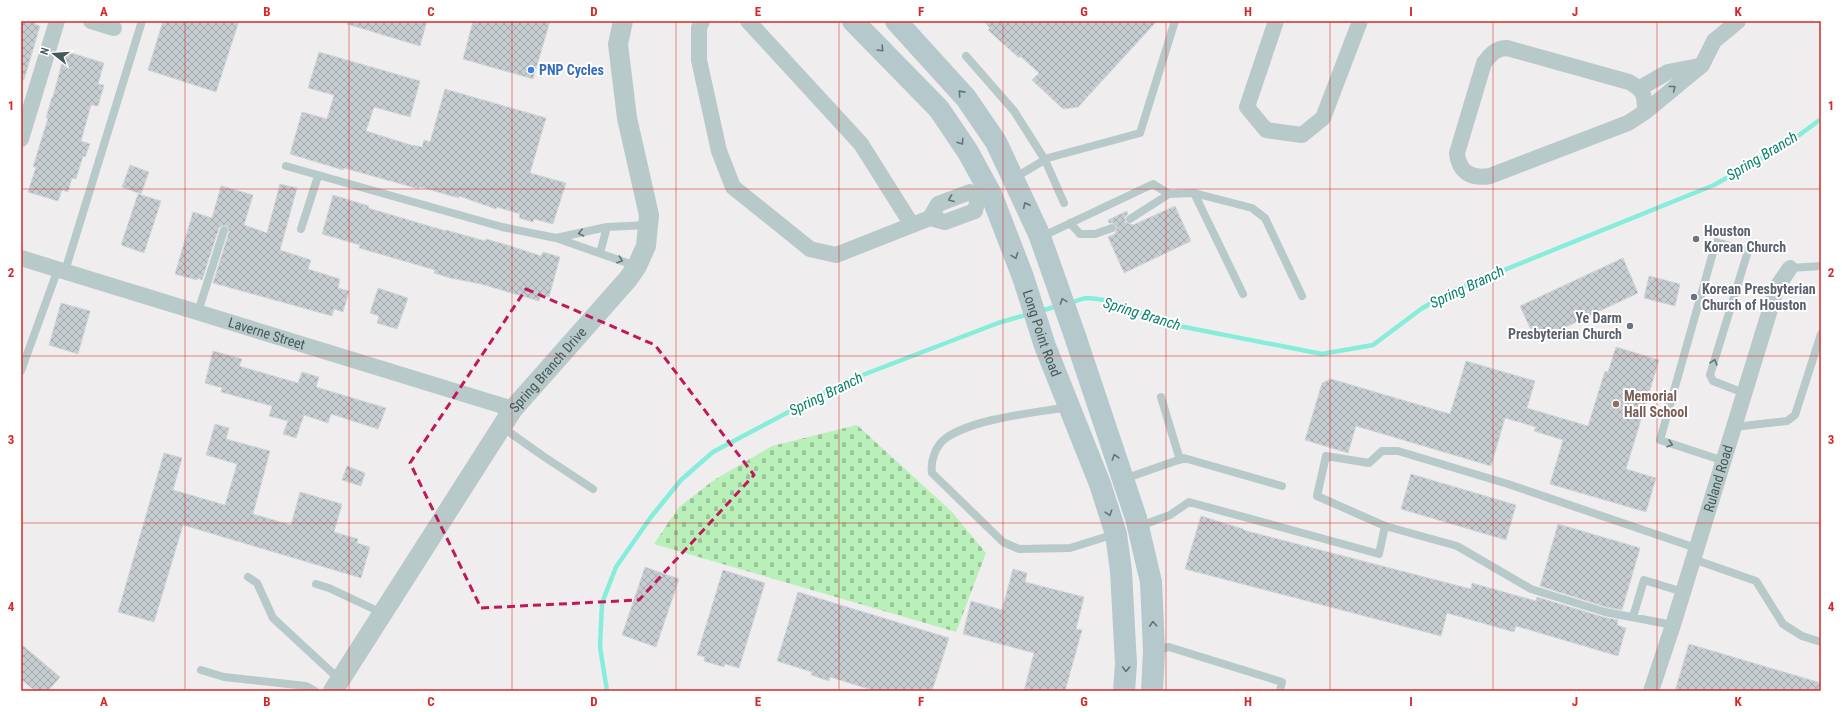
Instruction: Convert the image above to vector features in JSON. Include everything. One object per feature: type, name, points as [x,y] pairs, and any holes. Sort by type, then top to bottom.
[{"type":"main road","name":"Long Point Road","points":[[854,21],[939,109],[968,152],[985,196],[1023,277],[1045,346],[1100,484],[1127,531],[1151,582],[1154,651],[1152,691]]},
{"type":"main road","name":"Long Point Road","points":[[896,21],[966,98],[996,142],[1040,237],[1075,336],[1123,479],[1127,531],[1120,571],[1126,664],[1124,691]]},
{"type":"main road","points":[[985,196],[1013,178]]},
{"type":"street","points":[[21,138],[57,21]]},
{"type":"street","points":[[91,21],[114,28]]},
{"type":"street","name":"Spring Branch Drive","points":[[337,686],[513,409],[628,279],[637,266],[646,246],[649,215],[627,118],[618,44],[623,21]]},
{"type":"street","points":[[702,21],[699,28],[699,60],[719,150],[733,188],[810,249],[836,255],[930,218],[945,222],[975,211],[985,196]]},
{"type":"street","points":[[748,21],[862,144],[912,225]]},
{"type":"street","points":[[1276,21],[1248,107],[1266,130],[1302,135],[1324,118],[1360,21]]},
{"type":"street","points":[[1645,112],[1645,98],[1640,88],[1629,82],[1507,48],[1501,48],[1495,51],[1484,63],[1457,153],[1458,162],[1470,175],[1480,178],[1490,176],[1628,122],[1645,112],[1702,65],[1714,41],[1738,21]]},
{"type":"street","points":[[1640,88],[1668,72],[1702,65]]},
{"type":"street","name":"Laverne Street","points":[[21,258],[513,409]]},
{"type":"street","name":"Ruland Road","points":[[1651,691],[1673,625],[1777,288],[1790,268]]},
{"type":"lane","points":[[21,371],[61,270],[142,21]]},
{"type":"lane","points":[[1013,178],[1045,160],[1140,133],[1174,21]]},
{"type":"lane","points":[[966,56],[1014,110],[1045,160],[1064,203]]},
{"type":"lane","points":[[286,166],[502,227],[556,238],[637,266]]},
{"type":"lane","points":[[301,229],[318,176]]},
{"type":"lane","points":[[1040,237],[1153,184],[1169,194]]},
{"type":"lane","points":[[1194,193],[1243,294]]},
{"type":"lane","points":[[1130,219],[1169,194],[1194,193],[1252,208],[1266,218],[1302,296]]},
{"type":"lane","points":[[1070,223],[1080,234],[1095,234],[1112,228]]},
{"type":"lane","points":[[556,238],[608,227],[648,225]]},
{"type":"lane","points":[[600,253],[608,227]]},
{"type":"lane","points":[[198,312],[224,230]]},
{"type":"lane","points":[[1724,460],[1660,440],[1716,242],[1748,251],[1710,375],[1713,381],[1744,393]]},
{"type":"lane","points":[[1790,268],[1821,266]]},
{"type":"lane","points":[[1734,427],[1787,421],[1794,415],[1821,334]]},
{"type":"lane","points":[[1161,397],[1180,460]]},
{"type":"lane","points":[[1069,407],[979,423],[959,430],[945,439],[934,453],[931,465],[932,473],[1003,542],[1019,549],[1070,548],[1127,531],[1170,515],[1189,502],[1379,554],[1385,526]]},
{"type":"lane","points":[[502,427],[594,489]]},
{"type":"lane","points":[[1673,625],[1605,612],[1532,589],[1456,546],[1385,526],[1317,496],[1326,456],[1368,462],[1382,451],[1398,451],[1501,481],[1695,554],[1756,580],[1783,624],[1802,636],[1821,642]]},
{"type":"lane","points":[[1123,479],[1184,458],[1282,486]]},
{"type":"lane","points":[[248,577],[256,583],[273,618],[337,686]]},
{"type":"lane","points":[[1633,617],[1644,580],[1683,592]]},
{"type":"lane","points":[[316,584],[329,588],[383,613]]},
{"type":"lane","points":[[1154,651],[1169,647],[1282,682],[1280,691]]},
{"type":"lane","points":[[202,670],[224,677],[306,686],[315,691]]},
{"type":"highlighted area","points":[[526,289],[655,345],[754,475],[639,600],[481,608],[410,463]]},
{"type":"green space","points":[[857,425],[951,511],[986,553],[956,632],[654,544],[679,507],[714,480],[772,446]]},
{"type":"building","points":[[21,21],[36,21],[35,24],[40,26],[24,80],[21,80]]},
{"type":"building","points":[[163,21],[239,21],[216,92],[148,70]]},
{"type":"building","points":[[348,21],[427,21],[420,46],[347,24]]},
{"type":"building","points":[[473,21],[550,21],[533,79],[463,59]]},
{"type":"building","points":[[983,21],[1157,21],[1078,107],[1063,109],[1032,80],[1039,73],[1020,56],[1019,58],[988,30],[990,28]]},
{"type":"building","points":[[65,51],[104,63],[98,84],[104,85],[98,106],[91,105],[81,141],[90,144],[85,157],[83,156],[76,179],[72,178],[68,192],[62,190],[58,201],[28,192],[36,167],[33,167],[48,118],[46,118]]},
{"type":"building","points":[[319,52],[420,81],[410,117],[374,107],[366,131],[414,146],[422,147],[424,140],[430,142],[445,89],[546,118],[530,173],[566,183],[553,224],[534,219],[533,222],[519,218],[520,214],[497,207],[496,209],[459,196],[459,198],[420,187],[419,189],[344,168],[343,170],[290,154],[302,112],[327,119],[334,95],[308,88]]},
{"type":"building","points":[[130,165],[149,172],[141,194],[122,187]]},
{"type":"building","points":[[280,184],[297,188],[280,250],[311,260],[308,269],[340,279],[338,288],[349,291],[343,312],[334,309],[332,316],[213,283],[229,232],[228,227],[225,225],[219,228],[202,280],[175,274],[193,212],[212,218],[221,186],[253,195],[244,225],[267,233]]},
{"type":"building","points":[[138,194],[161,201],[144,253],[121,245]]},
{"type":"building","points":[[333,195],[369,206],[368,208],[446,231],[485,241],[486,239],[541,256],[543,252],[560,257],[549,297],[541,294],[539,301],[481,284],[450,278],[434,273],[435,270],[359,248],[360,245],[322,234]]},
{"type":"building","points":[[1175,206],[1191,241],[1124,273],[1108,237],[1115,234],[1117,227],[1113,223],[1109,223],[1108,220],[1127,211],[1128,214],[1125,217],[1125,222],[1133,225]]},
{"type":"building","points":[[1623,258],[1638,293],[1536,341],[1520,306]]},
{"type":"building","points":[[1649,276],[1680,284],[1675,306],[1644,298]]},
{"type":"building","points":[[378,288],[408,298],[397,329],[377,323],[379,316],[370,313]]},
{"type":"building","points":[[61,303],[90,311],[78,354],[49,345]]},
{"type":"building","points":[[1616,347],[1659,360],[1626,469],[1656,478],[1646,512],[1550,484],[1563,440],[1534,431],[1536,427],[1505,418],[1491,466],[1356,426],[1348,453],[1305,440],[1322,383],[1331,379],[1450,414],[1466,361],[1535,381],[1527,408],[1588,426],[1605,371],[1608,372]]},
{"type":"building","points":[[213,351],[242,359],[239,366],[298,383],[302,372],[319,377],[316,387],[386,408],[378,429],[331,414],[328,423],[304,415],[296,438],[283,434],[288,421],[269,416],[272,406],[221,392],[222,388],[205,383]]},
{"type":"building","points":[[215,424],[229,428],[226,439],[270,451],[253,514],[291,525],[300,492],[342,504],[334,532],[358,539],[357,543],[370,547],[361,578],[183,525],[154,622],[118,612],[164,453],[182,458],[173,490],[225,505],[237,464],[206,455]]},
{"type":"building","points":[[347,466],[365,473],[361,486],[342,480]]},
{"type":"building","points":[[1411,474],[1516,505],[1506,540],[1401,509]]},
{"type":"building","points":[[1201,516],[1243,530],[1471,589],[1472,583],[1536,601],[1537,597],[1603,617],[1618,620],[1617,625],[1626,628],[1618,656],[1516,626],[1514,632],[1447,613],[1441,636],[1185,569]]},
{"type":"building","points":[[1558,524],[1640,548],[1622,610],[1606,607],[1540,586]]},
{"type":"building","points":[[645,567],[679,579],[656,647],[622,635]]},
{"type":"building","points":[[1013,569],[1027,573],[1025,582],[1084,597],[1076,629],[1082,630],[1065,691],[1024,691],[1034,653],[963,634],[971,601],[1002,610]]},
{"type":"building","points":[[723,570],[765,583],[739,668],[725,664],[724,667],[704,661],[705,657],[697,655]]},
{"type":"building","points":[[798,592],[949,638],[932,691],[875,691],[830,677],[829,681],[811,675],[812,672],[777,661]]},
{"type":"building","points":[[21,644],[60,677],[48,691],[35,691],[21,679]]},
{"type":"building","points":[[1689,644],[1821,683],[1821,691],[1675,691]]},
{"type":"waterway","name":"Spring Branch","points":[[1069,303],[1087,298],[1106,300],[1134,309],[1159,322],[1322,354],[1373,345],[1421,309],[1452,291],[1714,185],[1787,144],[1821,119]]},
{"type":"waterway","name":"Spring Branch","points":[[1040,311],[1058,306]]},
{"type":"waterway","name":"Spring Branch","points":[[607,691],[600,647],[602,603],[616,567],[651,517],[681,480],[713,452],[847,381],[998,323],[1029,314]]},
{"type":"place","name":"PNP Cycles","points":[[531,70]]},
{"type":"place","name":"Houston Korean Church","points":[[1696,239]]},
{"type":"place","name":"Korean Presbyterian Church of Houston","points":[[1694,297]]},
{"type":"place","name":"Ye Darm Presbyterian Church","points":[[1630,326]]},
{"type":"place","name":"Memorial Hall School","points":[[1616,404]]}]
